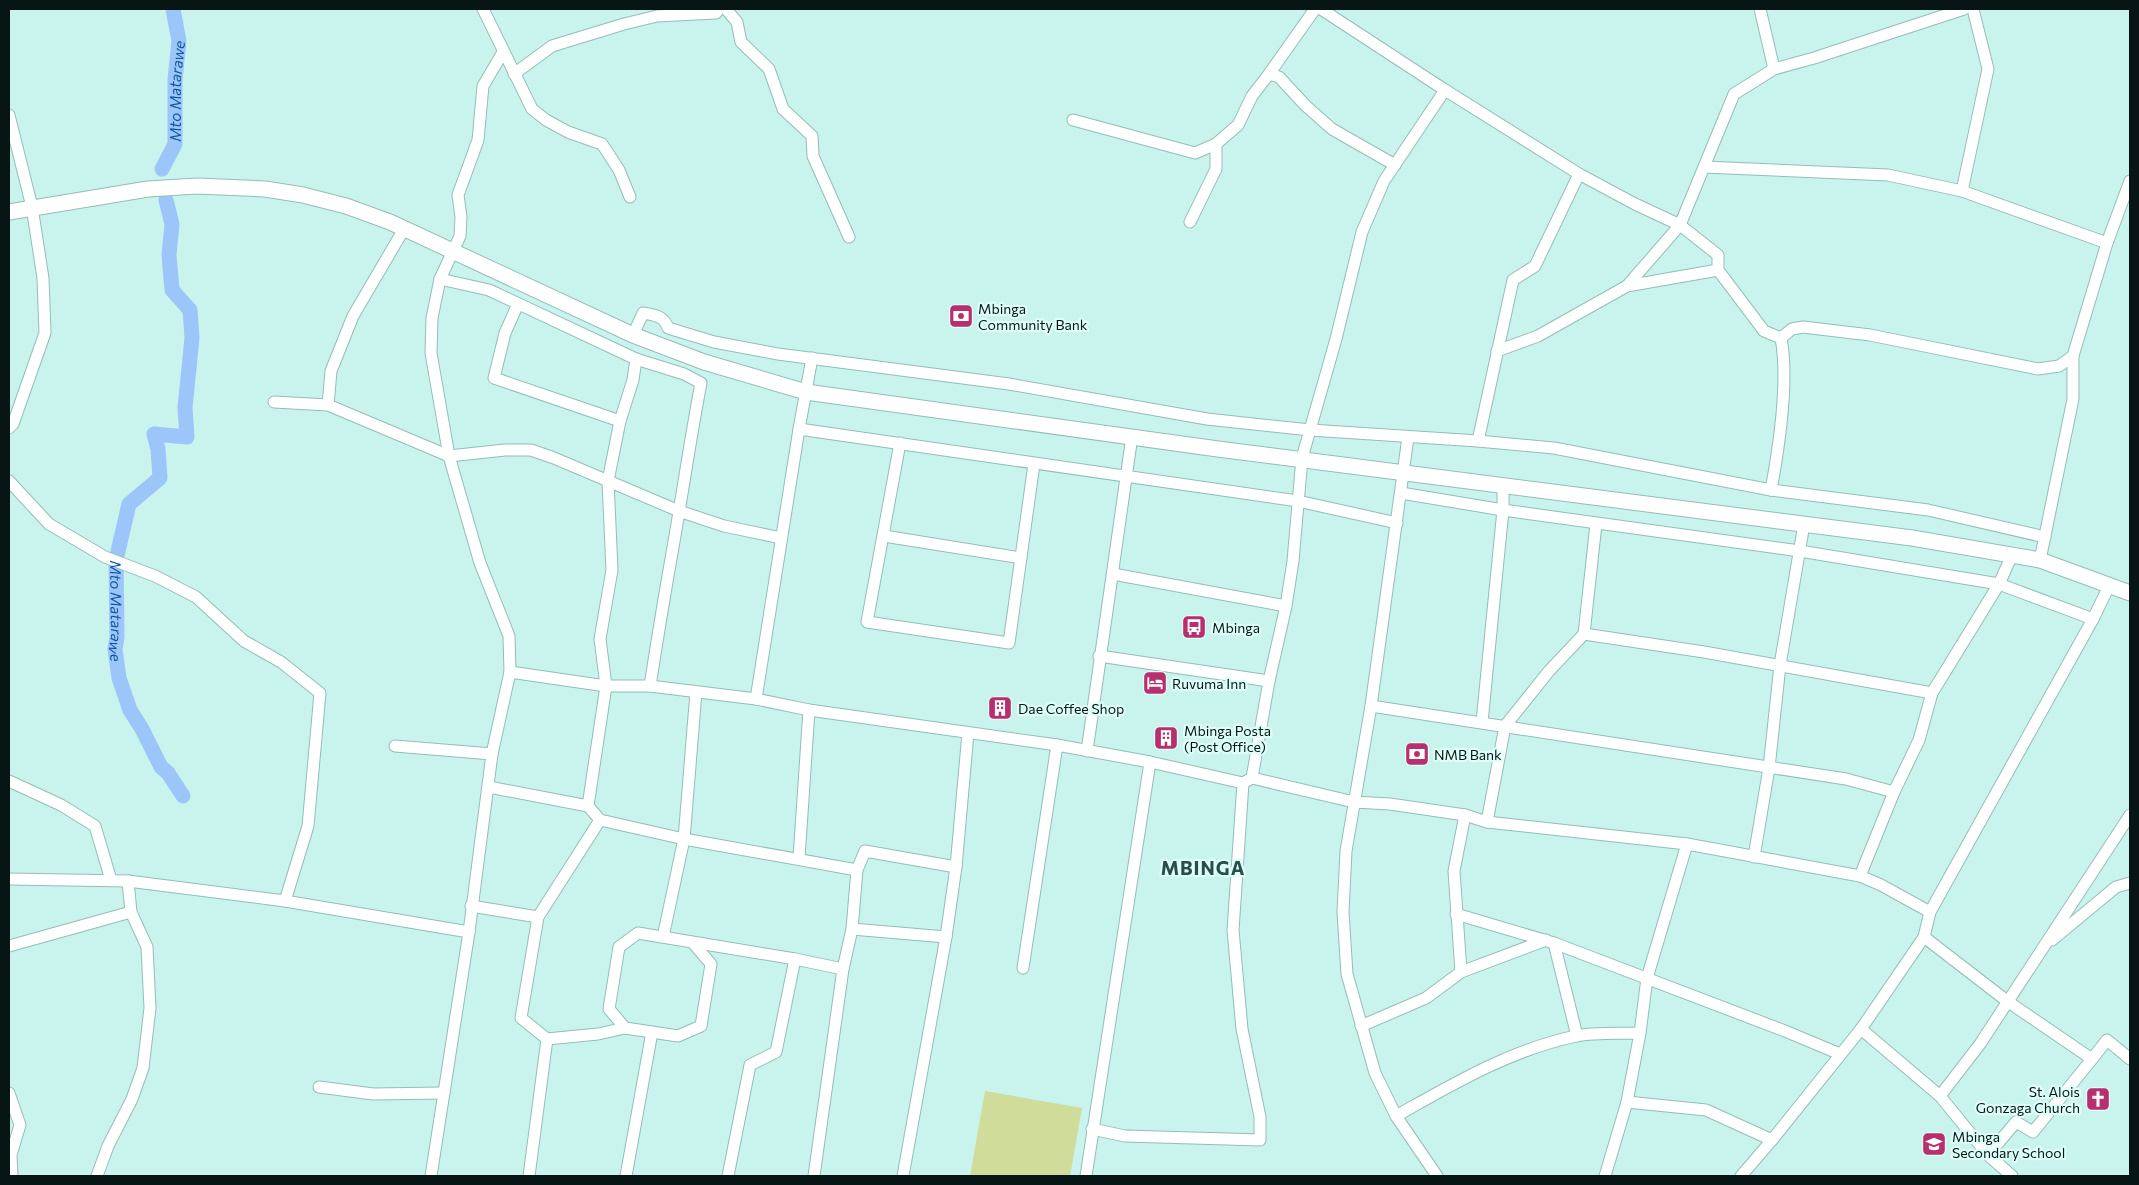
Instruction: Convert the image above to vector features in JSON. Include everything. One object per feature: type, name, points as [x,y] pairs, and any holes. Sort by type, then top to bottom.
[{"type":"main road","points":[[9,212],[148,189],[197,186],[265,189],[303,195],[346,206],[404,229],[633,335],[704,362],[806,392],[1912,538],[2040,560],[2110,584],[2130,593]]},
{"type":"street","points":[[482,9],[532,109],[546,120],[568,132],[602,144],[619,170],[630,197]]},
{"type":"street","points":[[514,74],[552,46],[657,16],[683,13],[716,13],[719,9]]},
{"type":"street","points":[[726,9],[737,22],[740,42],[769,69],[783,109],[812,136],[813,156],[849,237]]},
{"type":"street","points":[[1073,120],[1195,154],[1216,144],[1238,125],[1252,96],[1315,9]]},
{"type":"street","points":[[1320,9],[1578,174],[1680,225],[1718,255],[1718,270],[1764,331],[1781,338]]},
{"type":"street","points":[[1760,9],[1774,69]]},
{"type":"street","points":[[1497,351],[1538,336],[1626,286],[1680,225],[1734,94],[1774,69],[1814,58],[1964,9]]},
{"type":"street","points":[[1962,191],[1988,69],[1972,9]]},
{"type":"street","points":[[431,1176],[470,932],[471,906],[489,787],[492,754],[510,672],[508,636],[480,563],[449,456],[431,353],[432,318],[440,279],[460,236],[461,217],[458,195],[478,140],[483,86],[503,52]]},
{"type":"street","points":[[1269,74],[1278,77],[1332,129],[1395,165]]},
{"type":"street","points":[[1092,1129],[1125,1136],[1260,1140],[1260,1117],[1242,1029],[1234,930],[1248,780],[1286,606],[1293,560],[1302,458],[1336,339],[1362,232],[1384,181],[1444,90]]},
{"type":"street","points":[[9,115],[32,207],[43,278],[45,333],[13,424],[9,428]]},
{"type":"street","points":[[1190,222],[1216,169],[1216,144]]},
{"type":"street","points":[[1704,167],[1888,175],[1962,191],[2107,243]]},
{"type":"street","points":[[1478,441],[1514,280],[1535,266],[1578,174]]},
{"type":"street","points":[[2040,560],[2073,399],[2073,356],[2107,243],[2130,181]]},
{"type":"street","points":[[328,405],[331,371],[353,316],[404,229]]},
{"type":"street","points":[[1626,286],[1718,270]]},
{"type":"street","points":[[440,279],[489,290],[636,359],[684,374],[701,383],[662,601],[650,686]]},
{"type":"street","points":[[518,304],[505,333],[494,378],[620,421]]},
{"type":"street","points":[[633,335],[643,313],[659,316],[666,320],[668,328],[714,342],[812,358],[1009,384],[1206,420],[1310,430],[1554,448],[1771,490],[1928,510],[2045,537]]},
{"type":"street","points":[[1781,338],[1792,330],[1802,327],[1870,334],[2038,369],[2059,366],[2073,356]]},
{"type":"street","points":[[1771,490],[1778,451],[1785,358],[1781,338]]},
{"type":"street","points":[[756,699],[812,358]]},
{"type":"street","points":[[588,806],[606,686],[600,639],[612,570],[608,481],[620,421],[633,380],[636,359]]},
{"type":"street","points":[[274,402],[328,405],[449,456],[505,450],[531,450],[679,511],[724,526],[781,538]]},
{"type":"street","points":[[799,429],[1298,502],[1397,523]]},
{"type":"street","points":[[1087,751],[1099,656],[1113,574],[1132,436]]},
{"type":"street","points":[[1408,437],[1371,706],[1346,851],[1342,912],[1347,974],[1375,1073],[1396,1116],[1437,1176]]},
{"type":"street","points":[[900,443],[867,622],[1009,644],[1034,464]]},
{"type":"street","points":[[9,481],[48,524],[105,558],[155,576],[196,597],[244,641],[280,662],[320,693],[308,826],[285,902]]},
{"type":"street","points":[[1482,722],[1503,485]]},
{"type":"street","points":[[1401,493],[1596,524],[1800,551],[1999,584],[2093,619]]},
{"type":"street","points":[[1487,822],[1505,726],[1549,671],[1584,634],[1596,524]]},
{"type":"street","points":[[1754,856],[1769,768],[1780,665],[1804,524]]},
{"type":"street","points":[[884,536],[1021,558]]},
{"type":"street","points":[[1860,876],[1894,792],[1920,740],[1932,692],[1999,584],[2012,555]]},
{"type":"street","points":[[1113,574],[1286,606]]},
{"type":"street","points":[[1741,1176],[1860,1029],[1924,937],[1930,912],[2093,619],[2110,584]]},
{"type":"street","points":[[1584,634],[1780,665],[1932,692]]},
{"type":"street","points":[[1099,656],[1269,681]]},
{"type":"street","points":[[510,672],[606,686],[650,686],[756,699],[809,710],[1057,745],[1248,780],[1354,802],[1390,804],[1465,815],[1487,822],[1687,844],[1860,876],[1881,885],[1930,912]]},
{"type":"street","points":[[663,937],[684,839],[696,692]]},
{"type":"street","points":[[1371,706],[1846,779],[1894,792]]},
{"type":"street","points":[[798,858],[809,710]]},
{"type":"street","points":[[903,1176],[946,937],[956,867],[968,733]]},
{"type":"street","points":[[1023,968],[1057,745]]},
{"type":"street","points":[[395,746],[492,754]]},
{"type":"street","points":[[1086,1176],[1150,762]]},
{"type":"street","points":[[9,781],[61,805],[95,826],[111,880]]},
{"type":"street","points":[[489,787],[588,806],[600,820],[684,839],[857,870]]},
{"type":"street","points":[[1460,972],[1454,871],[1465,815]]},
{"type":"street","points":[[1940,1096],[1980,1044],[2007,1000],[2130,816]]},
{"type":"street","points":[[600,820],[538,917],[521,1018],[547,1039],[598,1034],[625,1028],[678,1036],[701,1026],[711,964],[692,942]]},
{"type":"street","points":[[1605,1176],[1627,1102],[1640,1033],[1647,978],[1687,844]]},
{"type":"street","points":[[818,1176],[843,969],[852,929],[857,870],[865,851],[956,867]]},
{"type":"street","points":[[9,879],[128,881],[285,902],[470,932]]},
{"type":"street","points":[[97,1176],[108,1146],[132,1099],[143,1068],[150,1008],[147,947],[131,912],[128,881]]},
{"type":"street","points":[[2042,948],[2116,887],[2130,883]]},
{"type":"street","points":[[471,906],[538,917]]},
{"type":"street","points":[[9,946],[131,912]]},
{"type":"street","points":[[1456,914],[1550,941],[1840,1054]]},
{"type":"street","points":[[852,929],[946,937]]},
{"type":"street","points":[[625,1028],[609,1009],[619,947],[638,933],[794,958],[843,969]]},
{"type":"street","points":[[1924,937],[2007,1000],[2092,1059]]},
{"type":"street","points":[[1361,1026],[1426,998],[1460,972],[1550,941]]},
{"type":"street","points":[[1550,941],[1577,1036]]},
{"type":"street","points":[[728,1176],[750,1065],[776,1052],[794,958]]},
{"type":"street","points":[[1860,1029],[1940,1096],[1988,1155],[2012,1176]]},
{"type":"street","points":[[626,1176],[652,1032]]},
{"type":"street","points":[[1396,1116],[1464,1078],[1519,1052],[1577,1036],[1640,1033]]},
{"type":"street","points":[[529,1176],[547,1039]]},
{"type":"street","points":[[1988,1155],[2016,1122],[2033,1132],[2107,1040],[2130,1059]]},
{"type":"street","points":[[319,1087],[373,1094],[444,1093]]},
{"type":"street","points":[[9,1093],[20,1125],[11,1154],[12,1176]]},
{"type":"street","points":[[1627,1102],[1706,1110],[1772,1140]]},
{"type":"green space","points":[[985,1091],[1082,1108],[1070,1176],[970,1176]]},
{"type":"waterway","name":"Mto Matarawe","points":[[162,169],[175,144],[175,80],[179,41],[173,9]]},
{"type":"waterway","name":"Mto Matarawe","points":[[166,200],[172,224],[169,255],[172,290],[190,310],[192,338],[185,408],[187,437],[154,434],[158,449],[160,478],[129,504],[116,560],[117,637],[115,649],[119,678],[130,710],[161,767],[168,773],[183,796]]},
{"type":"place","name":"Mbinga Community Bank","points":[[961,316]]},
{"type":"place","name":"Mbinga","points":[[1194,627]]},
{"type":"place","name":"Ruvuma Inn","points":[[1155,683]]},
{"type":"place","name":"Dae Coffee Shop","points":[[1000,708]]},
{"type":"place","name":"Mbinga Posta (Post Office)","points":[[1166,738]]},
{"type":"place","name":"NMB Bank","points":[[1417,754]]},
{"type":"place","name":"St. Alois Gonzaga Church","points":[[2098,1099]]},
{"type":"place","name":"Mbinga Secondary School","points":[[1934,1144]]},
{"type":"district","name":"MBINGA","points":[[1203,867]]}]
